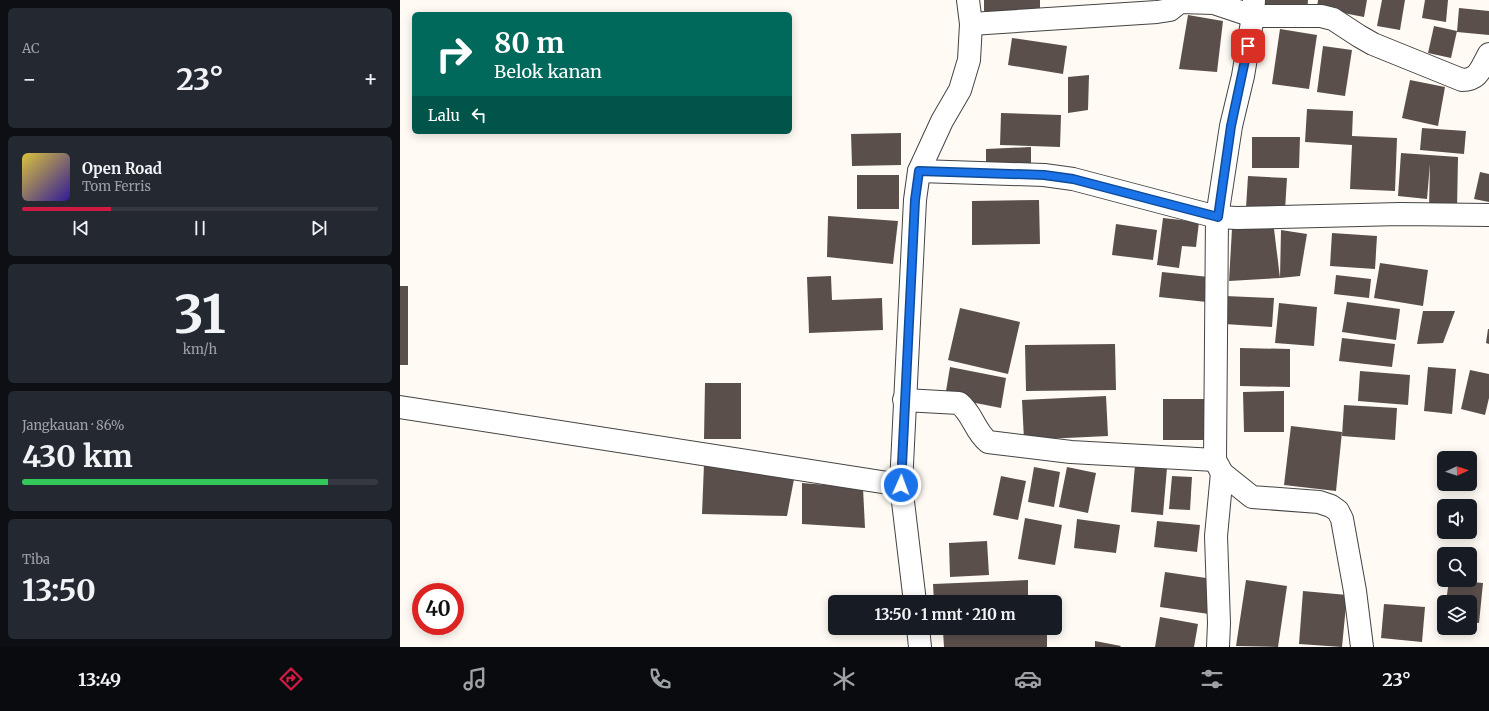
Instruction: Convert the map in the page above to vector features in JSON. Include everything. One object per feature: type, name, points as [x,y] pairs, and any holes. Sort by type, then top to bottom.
[{"type":"street","points":[[914,595],[901,485],[915,200],[919,171],[942,122],[960,90],[969,60],[971,24],[968,0]]},
{"type":"street","points":[[971,24],[1157,12],[1170,10],[1180,2],[1253,8],[1321,16],[1333,19],[1373,44],[1462,80],[1471,80],[1477,74],[1489,54]]},
{"type":"street","points":[[1218,647],[1219,623],[1216,536],[1218,466],[1218,217],[1231,126],[1243,76],[1253,8]]},
{"type":"street","points":[[919,171],[1044,175],[1073,179],[1218,217],[1236,218],[1400,214],[1489,215]]},
{"type":"street","points":[[904,400],[960,403],[966,408],[980,435],[988,442],[1071,452],[1218,466],[1252,497],[1319,502],[1331,506],[1338,512],[1344,527],[1355,591],[1362,647]]},
{"type":"street","points":[[400,407],[901,485]]},
{"type":"street","points":[[919,635],[920,647]]},
{"type":"building","points":[[984,0],[1040,0],[1040,11],[984,11]]},
{"type":"building","points":[[1258,0],[1308,0],[1307,13],[1258,8]]},
{"type":"building","points":[[1318,0],[1367,0],[1364,17],[1317,8]]},
{"type":"building","points":[[1382,0],[1405,0],[1400,30],[1377,26]]},
{"type":"building","points":[[1425,0],[1448,0],[1446,22],[1422,18]]},
{"type":"building","points":[[1459,8],[1489,11],[1489,35],[1457,32]]},
{"type":"building","points":[[1188,15],[1223,21],[1217,72],[1179,69]]},
{"type":"building","points":[[1434,26],[1457,31],[1451,58],[1428,53]]},
{"type":"building","points":[[1280,29],[1317,35],[1309,89],[1272,84]]},
{"type":"building","points":[[1012,38],[1067,46],[1063,74],[1008,65]]},
{"type":"building","points":[[1323,46],[1352,50],[1345,96],[1317,92]]},
{"type":"building","points":[[1089,75],[1088,110],[1068,113],[1068,77]]},
{"type":"building","points":[[1410,80],[1445,87],[1438,126],[1402,118]]},
{"type":"building","points":[[1307,109],[1353,111],[1352,136],[1397,138],[1395,191],[1350,189],[1352,145],[1305,142]]},
{"type":"building","points":[[1001,113],[1061,115],[1060,147],[1000,145]]},
{"type":"building","points":[[1422,128],[1466,131],[1464,154],[1420,150]]},
{"type":"building","points":[[901,133],[901,165],[852,166],[851,134]]},
{"type":"building","points":[[1252,137],[1300,137],[1299,168],[1252,168]]},
{"type":"building","points":[[1031,147],[1031,169],[986,170],[986,149]]},
{"type":"building","points":[[1401,153],[1458,157],[1457,210],[1429,209],[1430,164],[1427,199],[1398,196]]},
{"type":"building","points":[[1480,172],[1489,174],[1489,202],[1474,199]]},
{"type":"building","points":[[857,175],[899,175],[899,209],[857,209]]},
{"type":"building","points":[[1248,176],[1287,178],[1285,210],[1246,208]]},
{"type":"building","points":[[1039,200],[1040,244],[972,245],[972,201]]},
{"type":"building","points":[[828,216],[898,221],[893,264],[827,257]]},
{"type":"building","points":[[1163,218],[1199,222],[1196,247],[1182,246],[1179,268],[1157,265]]},
{"type":"building","points":[[1116,224],[1157,230],[1153,260],[1112,255]]},
{"type":"building","points":[[1232,229],[1274,229],[1280,278],[1229,281]]},
{"type":"building","points":[[1281,230],[1307,234],[1300,276],[1280,278]]},
{"type":"building","points":[[1332,233],[1377,236],[1375,269],[1330,266]]},
{"type":"building","points":[[1380,263],[1428,270],[1423,306],[1374,298]]},
{"type":"building","points":[[1162,272],[1209,277],[1207,302],[1159,297]]},
{"type":"building","points":[[1336,275],[1371,279],[1369,298],[1334,294]]},
{"type":"building","points":[[831,276],[832,300],[882,298],[883,330],[809,333],[807,277]]},
{"type":"building","points":[[400,286],[408,286],[408,365],[400,365]]},
{"type":"building","points":[[1225,296],[1274,298],[1272,327],[1224,324]]},
{"type":"building","points":[[1347,302],[1400,309],[1396,340],[1342,332]]},
{"type":"building","points":[[1279,303],[1317,307],[1314,346],[1275,343]]},
{"type":"building","points":[[960,308],[1020,322],[1008,374],[948,360]]},
{"type":"building","points":[[1423,311],[1455,311],[1443,343],[1417,344]]},
{"type":"building","points":[[1489,329],[1489,344],[1486,343]]},
{"type":"building","points":[[1342,338],[1395,344],[1392,367],[1339,361]]},
{"type":"building","points":[[1115,344],[1116,390],[1026,391],[1025,345]]},
{"type":"building","points":[[1240,348],[1290,349],[1290,387],[1240,386]]},
{"type":"building","points":[[950,367],[1006,378],[1001,408],[945,397]]},
{"type":"building","points":[[1428,367],[1456,369],[1452,414],[1424,411]]},
{"type":"building","points":[[1470,370],[1489,374],[1489,398],[1485,415],[1461,409]]},
{"type":"building","points":[[1360,371],[1410,375],[1408,405],[1358,401]]},
{"type":"building","points":[[705,383],[741,383],[741,439],[704,439]]},
{"type":"building","points":[[1284,391],[1284,432],[1244,432],[1243,392]]},
{"type":"building","points":[[1106,396],[1108,436],[1024,440],[1022,400]]},
{"type":"building","points":[[1163,399],[1208,399],[1209,440],[1163,440]]},
{"type":"building","points":[[1344,405],[1397,408],[1395,440],[1342,436]]},
{"type":"building","points":[[1291,426],[1342,432],[1336,491],[1284,485]]},
{"type":"building","points":[[704,464],[794,479],[787,516],[702,514]]},
{"type":"building","points":[[1135,465],[1167,468],[1163,515],[1131,512]]},
{"type":"building","points":[[1034,467],[1060,472],[1054,507],[1028,502]]},
{"type":"building","points":[[1067,467],[1096,473],[1088,513],[1059,507]]},
{"type":"building","points":[[1001,476],[1026,481],[1018,520],[993,515]]},
{"type":"building","points":[[1172,476],[1192,477],[1190,510],[1169,509]]},
{"type":"building","points":[[802,483],[863,488],[865,528],[802,524]]},
{"type":"building","points":[[1025,518],[1062,525],[1055,565],[1018,559]]},
{"type":"building","points":[[1077,519],[1120,525],[1116,553],[1074,548]]},
{"type":"building","points":[[1157,521],[1200,525],[1197,552],[1154,547]]},
{"type":"building","points":[[987,541],[989,575],[950,577],[949,543]]},
{"type":"building","points":[[1165,572],[1213,579],[1209,614],[1160,607]]},
{"type":"building","points":[[1028,580],[1028,595],[934,595],[933,584]]},
{"type":"building","points":[[1246,580],[1287,586],[1278,647],[1236,646]]},
{"type":"building","points":[[1477,582],[1483,583],[1479,623],[1477,623],[1477,595],[1447,595],[1448,587],[1477,587]]},
{"type":"building","points":[[1303,591],[1347,595],[1342,647],[1299,644]]},
{"type":"building","points":[[1384,604],[1425,607],[1422,642],[1381,638]]},
{"type":"building","points":[[1160,617],[1198,624],[1194,647],[1155,647]]},
{"type":"building","points":[[943,635],[1047,635],[1047,647],[944,647]]},
{"type":"building","points":[[1095,641],[1121,646],[1095,647]]},
{"type":"route","points":[[901,485],[915,200],[919,171],[1044,175],[1073,179],[1218,217],[1231,126],[1243,76],[1248,46]]}]
